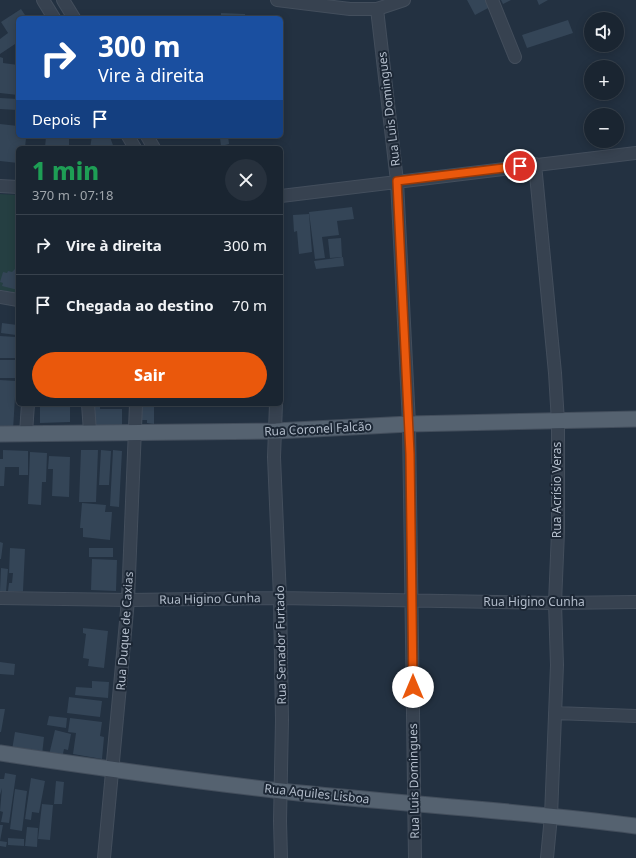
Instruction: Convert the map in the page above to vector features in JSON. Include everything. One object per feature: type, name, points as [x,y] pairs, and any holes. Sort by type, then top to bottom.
[{"type":"main road","name":"Rua Coronel Falcão","points":[[0,434],[276,431],[409,424],[558,422],[636,419]]},
{"type":"main road","name":"Rua Aquiles Lisboa","points":[[0,753],[113,770],[281,791],[551,816],[636,826]]},
{"type":"street","points":[[43,0],[53,16]]},
{"type":"street","points":[[63,0],[73,16]]},
{"type":"street","points":[[277,0],[336,8],[376,9],[404,0]]},
{"type":"street","points":[[492,0],[516,57]]},
{"type":"street","name":"Rua Luis Domingues","points":[[376,9],[397,181],[409,424],[413,601],[414,858]]},
{"type":"street","points":[[283,196],[535,164],[636,153]]},
{"type":"street","name":"Rua Acrísio Veras","points":[[535,164],[555,373],[558,422],[558,532],[555,603],[557,665],[551,816],[547,858]]},
{"type":"street","points":[[0,186],[16,188]]},
{"type":"street","points":[[0,296],[16,300]]},
{"type":"street","points":[[26,434],[28,406]]},
{"type":"street","points":[[88,406],[90,432]]},
{"type":"street","name":"Rua Duque de Caxias","points":[[104,858],[128,600],[136,406]]},
{"type":"street","name":"Rua Senador Furtado","points":[[276,406],[274,457],[280,598],[282,720],[281,858]]},
{"type":"street","name":"Rua Higino Cunha","points":[[0,598],[128,600],[280,598],[555,603],[636,602]]},
{"type":"street","points":[[555,714],[636,716]]},
{"type":"green space","points":[[0,194],[16,195],[16,293],[0,290]]},
{"type":"building","points":[[467,0],[486,0],[490,7],[475,15]]},
{"type":"building","points":[[501,0],[511,0],[503,4]]},
{"type":"building","points":[[537,0],[548,0],[539,5]]},
{"type":"building","points":[[21,9],[26,16],[16,16],[16,43],[0,54],[0,39],[8,33],[1,22]]},
{"type":"building","points":[[221,13],[245,14],[245,16],[221,16]]},
{"type":"building","points":[[568,20],[573,33],[527,48],[522,35]]},
{"type":"building","points":[[0,57],[3,58],[3,63],[16,65],[16,95],[0,93]]},
{"type":"building","points":[[0,98],[16,99],[16,110],[0,109]]},
{"type":"building","points":[[0,124],[16,126],[16,138],[26,138],[25,146],[16,146],[16,163],[0,161]]},
{"type":"building","points":[[46,138],[69,138],[69,146],[45,146]]},
{"type":"building","points":[[92,138],[110,138],[113,146],[90,146]]},
{"type":"building","points":[[220,138],[228,138],[229,144],[225,145],[230,146],[221,146]]},
{"type":"building","points":[[352,207],[354,219],[337,221],[339,235],[322,237],[325,258],[315,259],[309,212]]},
{"type":"building","points":[[309,214],[312,252],[299,254],[297,231],[294,232],[293,215]]},
{"type":"building","points":[[341,238],[342,257],[330,258],[328,239]]},
{"type":"building","points":[[343,257],[344,266],[316,269],[314,261]]},
{"type":"building","points":[[16,269],[16,290],[2,286],[3,283],[0,282],[3,272],[12,272]]},
{"type":"building","points":[[2,323],[16,325],[16,335],[1,333]]},
{"type":"building","points":[[0,336],[16,337],[15,358],[0,358]]},
{"type":"building","points":[[0,360],[16,360],[16,378],[0,378]]},
{"type":"building","points":[[0,380],[16,381],[13,430],[0,429]]},
{"type":"building","points":[[40,406],[70,406],[70,422],[40,423]]},
{"type":"building","points":[[92,406],[100,406],[100,409],[92,409]]},
{"type":"building","points":[[139,406],[154,406],[154,424],[147,423],[147,420],[141,420]]},
{"type":"building","points":[[92,409],[122,409],[122,428],[93,428]]},
{"type":"building","points":[[3,450],[28,451],[28,475],[19,475],[19,467],[5,467],[4,486],[0,486],[0,459],[3,459]]},
{"type":"building","points":[[81,450],[98,450],[96,502],[79,502]]},
{"type":"building","points":[[101,450],[111,451],[109,485],[99,485]]},
{"type":"building","points":[[113,450],[122,451],[119,507],[110,506]]},
{"type":"building","points":[[30,452],[47,453],[46,482],[42,482],[41,505],[28,504]]},
{"type":"building","points":[[49,456],[70,457],[69,497],[52,496],[53,469],[48,469]]},
{"type":"building","points":[[82,503],[106,505],[105,512],[112,512],[110,540],[83,537],[83,528],[80,528]]},
{"type":"building","points":[[0,542],[3,543],[1,559],[0,559]]},
{"type":"building","points":[[10,548],[25,549],[23,591],[8,591],[9,583],[12,583],[13,573],[9,573]]},
{"type":"building","points":[[89,548],[113,548],[113,557],[89,557]]},
{"type":"building","points":[[92,559],[117,560],[116,591],[91,590]]},
{"type":"building","points":[[1,568],[8,569],[6,592],[0,591]]},
{"type":"building","points":[[83,628],[108,631],[104,668],[88,666],[89,659],[83,658],[86,634],[83,633]]},
{"type":"building","points":[[0,662],[15,664],[14,675],[0,674]]},
{"type":"building","points":[[92,681],[109,682],[108,698],[75,695],[76,687],[92,688]]},
{"type":"building","points":[[69,697],[102,701],[100,717],[67,713]]},
{"type":"building","points":[[0,709],[5,709],[1,732],[0,732]]},
{"type":"building","points":[[49,716],[67,718],[66,728],[47,725]]},
{"type":"building","points":[[70,718],[102,722],[100,736],[104,737],[102,759],[73,754],[76,733],[68,732]]},
{"type":"building","points":[[55,730],[71,734],[68,750],[64,749],[62,758],[49,755]]},
{"type":"building","points":[[15,732],[44,737],[42,755],[12,750]]},
{"type":"building","points":[[5,773],[16,775],[9,823],[1,822],[3,812],[0,811],[2,788],[0,795],[0,779],[4,779]]},
{"type":"building","points":[[31,778],[45,781],[39,813],[32,812],[31,820],[25,819]]},
{"type":"building","points":[[56,781],[64,782],[62,804],[54,804]]},
{"type":"building","points":[[15,789],[27,791],[22,831],[10,829]]},
{"type":"building","points":[[42,804],[53,805],[50,840],[38,839]]},
{"type":"building","points":[[0,825],[3,825],[0,841]]},
{"type":"building","points":[[27,827],[38,828],[37,847],[25,846]]},
{"type":"building","points":[[8,838],[24,839],[24,846],[8,845]]},
{"type":"building","points":[[0,841],[7,842],[6,847],[0,846]]},
{"type":"route","points":[[413,687],[410,454],[400,270],[397,181],[520,166]]}]
